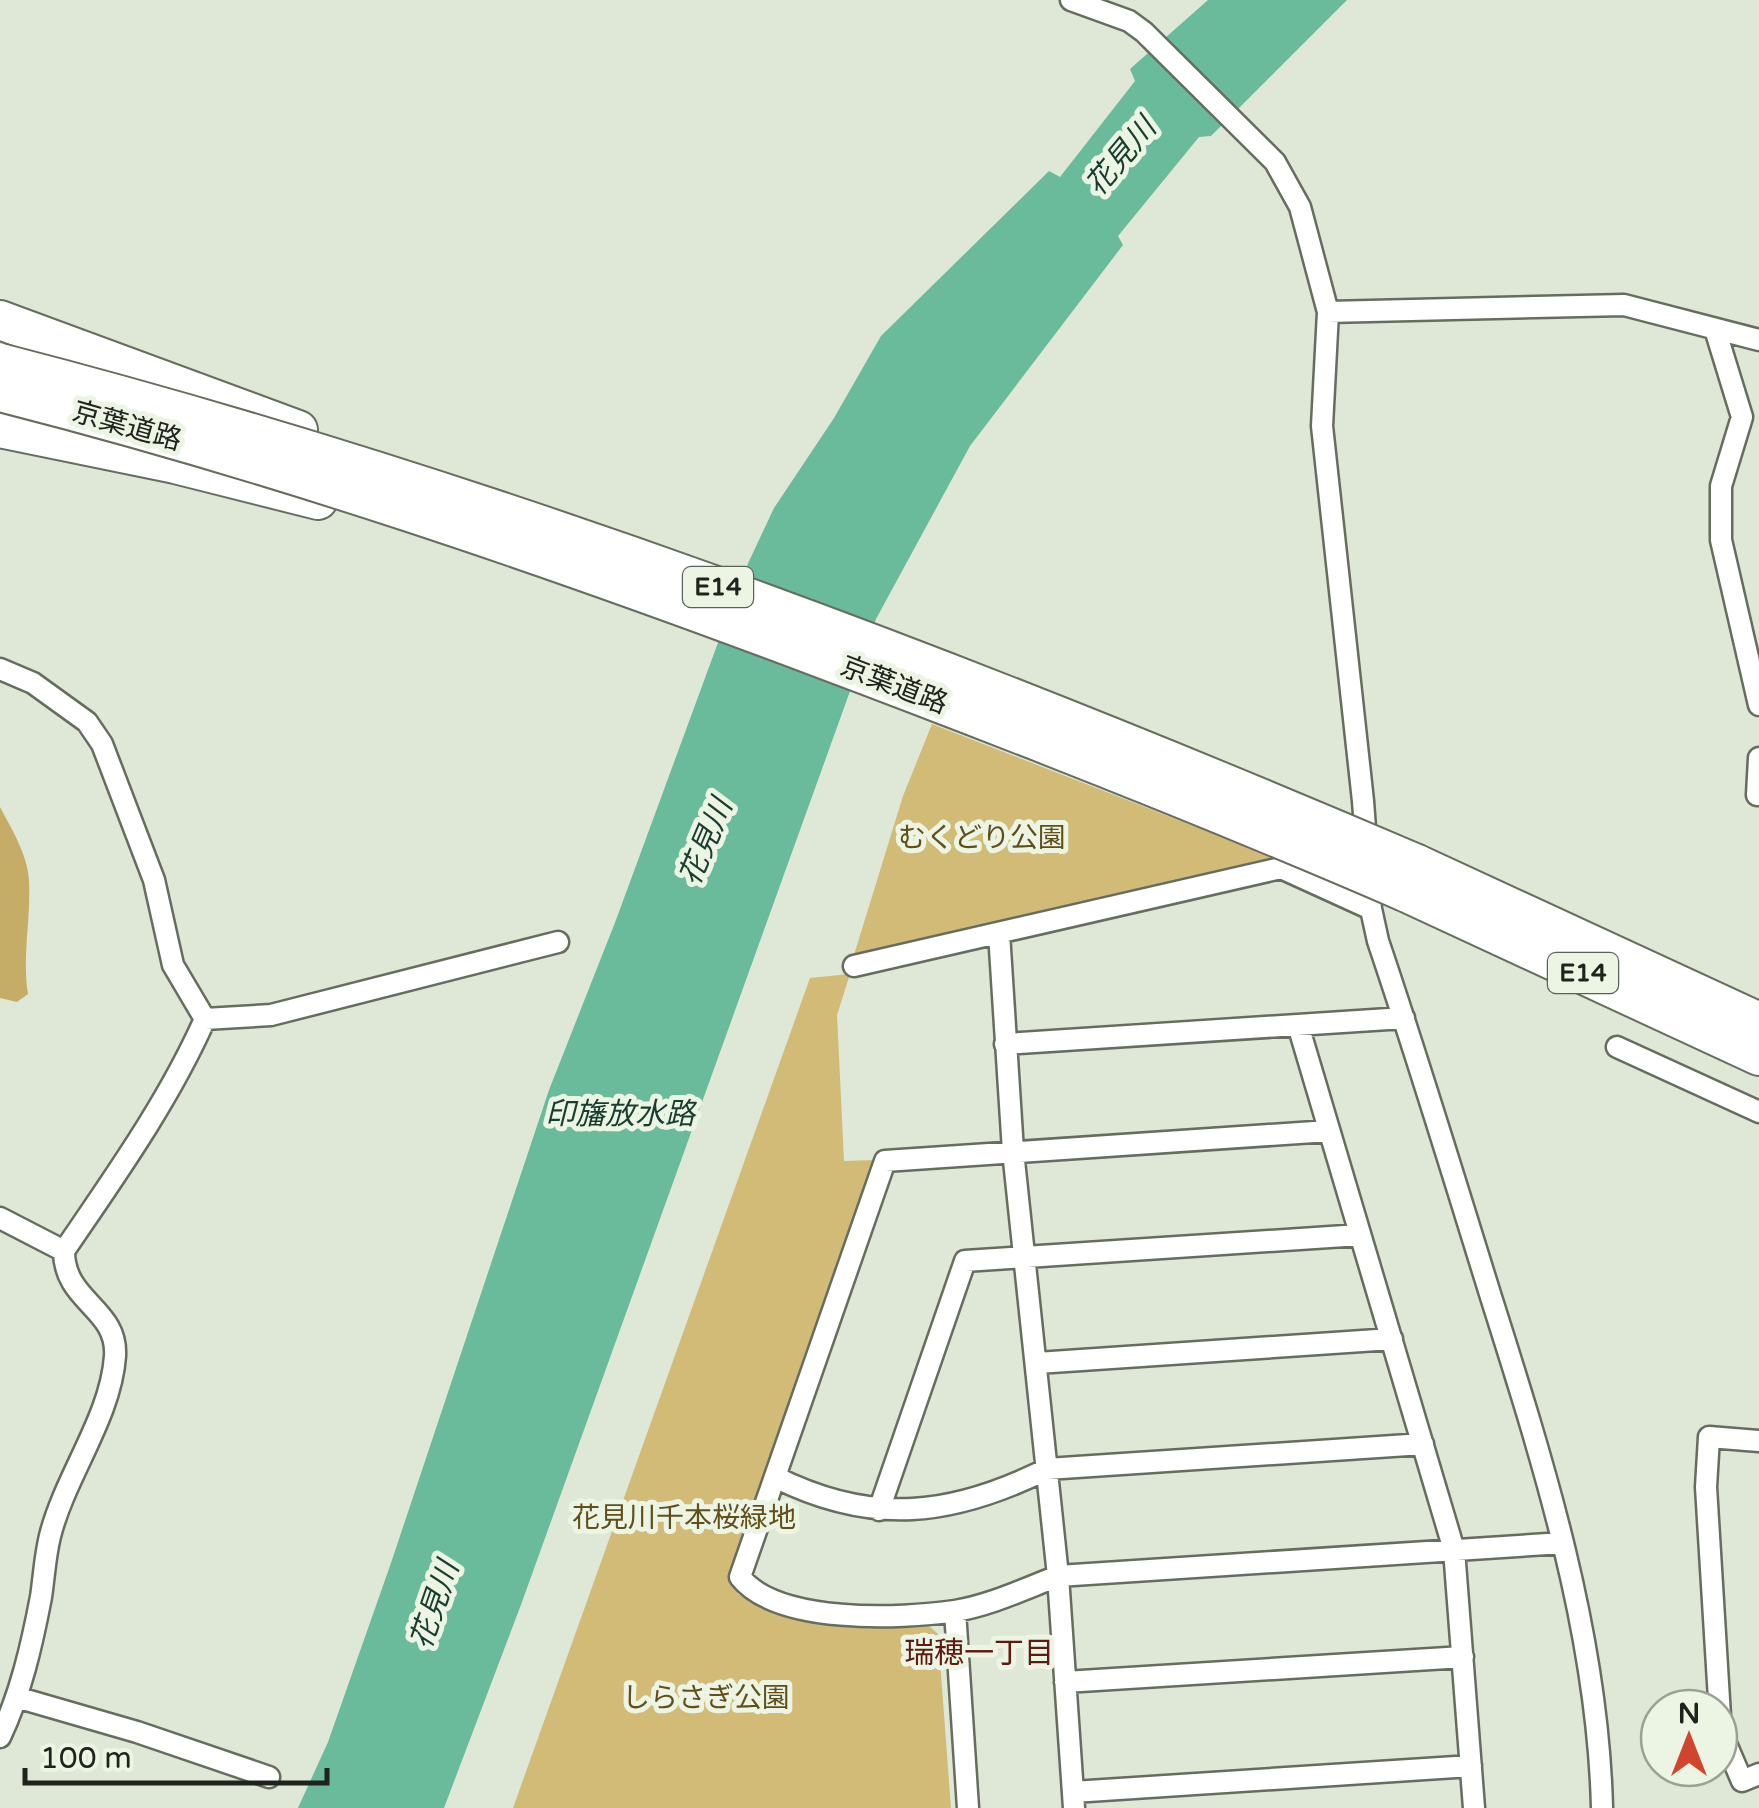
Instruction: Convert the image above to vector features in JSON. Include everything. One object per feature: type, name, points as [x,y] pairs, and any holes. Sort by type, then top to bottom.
[{"type":"highway","points":[[0,320],[424,475],[605,563]]},
{"type":"highway","name":"京葉道路","points":[[0,363],[391,474],[1043,742],[1411,878],[1759,1022]]},
{"type":"highway","name":"京葉道路","points":[[0,392],[118,422],[384,503],[605,563]]},
{"type":"highway","points":[[0,428],[605,563]]},
{"type":"highway","name":"京葉道路","points":[[1411,878],[1759,1056]]},
{"type":"street","points":[[1071,0],[1128,21],[1144,32],[1276,162],[1300,207],[1328,312],[1322,426],[1364,801],[1371,909],[1378,942],[1534,1433],[1563,1542],[1589,1680],[1602,1808]]},
{"type":"street","points":[[1328,312],[1624,305],[1759,340]]},
{"type":"street","points":[[1716,329],[1742,417],[1722,486],[1722,540],[1759,706]]},
{"type":"street","points":[[0,668],[32,684],[88,722],[102,744],[158,894],[173,965],[204,1019]]},
{"type":"street","points":[[1757,794],[1759,758]]},
{"type":"street","points":[[854,966],[1281,868],[1371,909]]},
{"type":"street","points":[[999,933],[1013,1150],[1048,1469],[1074,1800],[1471,1766]]},
{"type":"street","points":[[204,1019],[271,1015],[558,942]]},
{"type":"street","points":[[1005,1044],[1404,1018]]},
{"type":"street","points":[[0,1736],[16,1697],[41,1596],[50,1536],[66,1487],[106,1398],[115,1354],[111,1327],[76,1291],[64,1270],[64,1251],[152,1120],[188,1057],[204,1019]]},
{"type":"street","points":[[1298,1026],[1454,1550],[1474,1808]]},
{"type":"street","points":[[1618,1046],[1759,1112]]},
{"type":"street","points":[[1329,1131],[885,1161],[740,1577],[751,1592],[793,1606],[883,1617],[955,1611],[994,1602],[1058,1576],[1563,1542]]},
{"type":"street","points":[[0,1218],[64,1251]]},
{"type":"street","points":[[880,1510],[965,1262],[1360,1235]]},
{"type":"street","points":[[1037,1364],[1392,1339]]},
{"type":"street","points":[[1759,1441],[1709,1438],[1706,1487],[1721,1732],[1742,1781],[1759,1774]]},
{"type":"street","points":[[775,1477],[806,1493],[880,1510],[953,1506],[1002,1491],[1048,1469],[1423,1444]]},
{"type":"street","points":[[955,1611],[968,1808]]},
{"type":"street","points":[[1065,1682],[1462,1657]]},
{"type":"street","points":[[16,1697],[137,1732],[269,1777]]},
{"type":"green space","name":"むくどり公園","points":[[932,724],[1281,860],[854,955],[903,796]]},
{"type":"green space","points":[[850,974],[837,1015],[844,1161],[875,1160],[798,1373],[734,1572],[738,1594],[803,1618],[929,1626],[938,1634],[951,1808],[513,1808],[810,978]]},
{"type":"shaded area","points":[[0,807],[23,852],[29,881],[28,994],[17,1002],[0,998]]},
{"type":"water","name":"印旛放水路","points":[[1208,0],[1347,0],[1211,136],[1199,137],[1118,236],[1123,245],[970,446],[876,619],[444,1808],[298,1808],[328,1742],[391,1563],[549,1090],[744,572],[774,508],[834,418],[881,336],[1049,171],[1060,177],[1135,81],[1130,69]]},
{"type":"district","name":"瑞穂一丁目","points":[[979,1653]]},
{"type":"water label","name":"花見川","points":[[1121,157]]},
{"type":"water label","name":"花見川","points":[[706,842]]},
{"type":"water label","name":"花見川","points":[[435,1605]]},
{"type":"park label","name":"花見川千本桜緑地","points":[[684,1518]]},
{"type":"park label","name":"しらさぎ公園","points":[[706,1698]]}]
